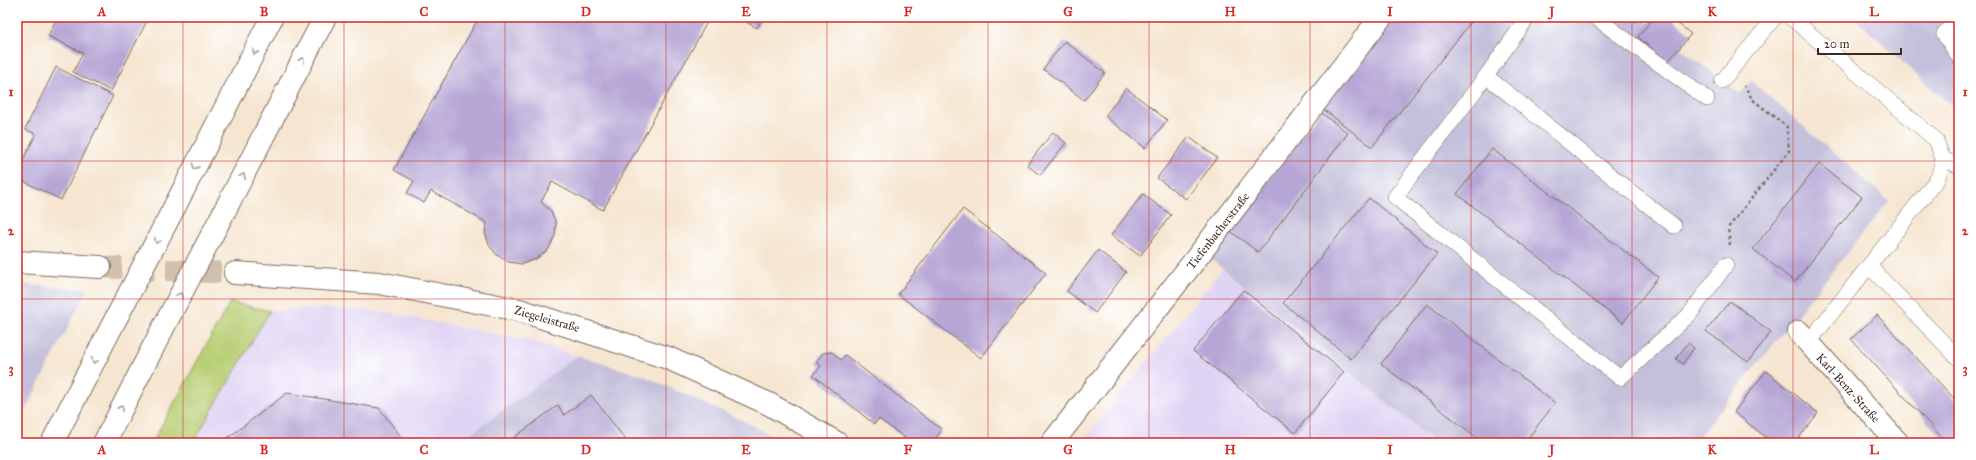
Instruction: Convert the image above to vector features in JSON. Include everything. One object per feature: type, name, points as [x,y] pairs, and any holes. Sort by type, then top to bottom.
[{"type":"main road","points":[[52,443],[272,17]]},
{"type":"main road","points":[[104,443],[325,17]]},
{"type":"main road","name":"Tiefenbacherstraße","points":[[1052,443],[1205,247],[1381,17]]},
{"type":"main road","points":[[17,262],[100,268]]},
{"type":"main road","name":"Ziegeleistraße","points":[[235,273],[379,283],[519,310],[668,358],[769,404],[837,443]]},
{"type":"main road","name":"Karl-Benz-Straße","points":[[1804,338],[1898,443]]},
{"type":"lane","points":[[1528,17],[1396,197],[1620,378],[1689,315],[1726,265]]},
{"type":"lane","points":[[1595,17],[1707,99]]},
{"type":"lane","points":[[1722,81],[1775,17]]},
{"type":"lane","points":[[1790,17],[1936,140],[1943,159],[1938,178],[1869,266],[1804,338]]},
{"type":"lane","points":[[1959,17],[1944,34],[1959,57]]},
{"type":"lane","points":[[1486,76],[1674,226]]},
{"type":"lane","points":[[1943,159],[1959,166]]},
{"type":"lane","points":[[1869,266],[1959,359]]},
{"type":"path","points":[[1730,249],[1728,228],[1789,151],[1787,127],[1752,99],[1734,67]]},
{"type":"shaded area","points":[[1393,17],[1640,17],[1648,23],[1654,17],[1670,17],[1691,34],[1680,48],[1740,94],[1751,81],[1889,201],[1694,443],[1436,443],[1207,256]]},
{"type":"shaded area","points":[[1854,17],[1959,17],[1959,111],[1926,84]]},
{"type":"shaded area","points":[[1222,269],[1349,372],[1436,443],[1081,443]]},
{"type":"shaded area","points":[[17,284],[88,289],[17,426]]},
{"type":"shaded area","points":[[316,308],[377,311],[531,341],[577,356],[458,443],[194,443],[270,311]]},
{"type":"shaded area","points":[[577,356],[644,376],[750,424],[784,443],[458,443]]},
{"type":"green space","points":[[230,302],[270,311],[193,443],[152,443]]},
{"type":"building","points":[[57,17],[149,17],[111,91],[73,72],[83,53],[48,36]]},
{"type":"building","points":[[479,17],[710,17],[603,210],[552,182],[541,202],[551,211],[556,223],[555,236],[548,250],[536,259],[522,264],[509,262],[497,255],[489,245],[485,232],[487,223],[431,191],[424,203],[407,193],[414,181],[394,170]]},
{"type":"building","points":[[737,17],[763,17],[757,28]]},
{"type":"building","points":[[1242,17],[1253,17],[1249,22]]},
{"type":"building","points":[[1393,17],[1475,17],[1372,147],[1322,108]]},
{"type":"building","points":[[1654,17],[1670,17],[1691,34],[1668,62],[1638,37]]},
{"type":"building","points":[[1065,41],[1105,73],[1084,100],[1043,69]]},
{"type":"building","points":[[56,67],[113,96],[61,200],[17,178],[17,172],[36,134],[25,129]]},
{"type":"building","points":[[1126,88],[1167,120],[1145,148],[1105,116]]},
{"type":"building","points":[[1320,112],[1348,133],[1258,252],[1230,231]]},
{"type":"building","points":[[1053,132],[1066,143],[1040,175],[1027,165]]},
{"type":"building","points":[[1189,137],[1217,158],[1186,199],[1157,178]]},
{"type":"building","points":[[1492,149],[1658,277],[1623,323],[1457,194]]},
{"type":"building","points":[[1819,164],[1862,197],[1795,282],[1753,249]]},
{"type":"building","points":[[1143,194],[1171,215],[1140,256],[1111,235]]},
{"type":"building","points":[[1369,198],[1437,254],[1351,359],[1283,303]]},
{"type":"building","points":[[963,209],[1046,273],[981,358],[898,294]]},
{"type":"building","points":[[1098,250],[1126,272],[1095,313],[1067,291]]},
{"type":"building","points":[[1243,290],[1344,372],[1295,433],[1193,351]]},
{"type":"building","points":[[1730,301],[1771,332],[1748,362],[1706,331]]},
{"type":"building","points":[[1427,304],[1555,403],[1524,443],[1484,443],[1381,364]]},
{"type":"building","points":[[1877,315],[1959,404],[1959,443],[1947,443],[1851,339]]},
{"type":"building","points":[[1688,343],[1694,348],[1683,364],[1676,359]]},
{"type":"building","points":[[832,352],[841,360],[845,355],[942,430],[932,443],[912,443],[879,419],[874,424],[813,375],[821,366],[816,362],[823,353]]},
{"type":"building","points":[[1766,371],[1818,413],[1795,443],[1773,443],[1734,412]]},
{"type":"building","points":[[287,393],[379,408],[406,443],[221,443]]},
{"type":"building","points":[[591,395],[628,443],[507,443],[558,405],[564,415]]},
{"type":"tunnel","points":[[100,267],[235,273]]}]
